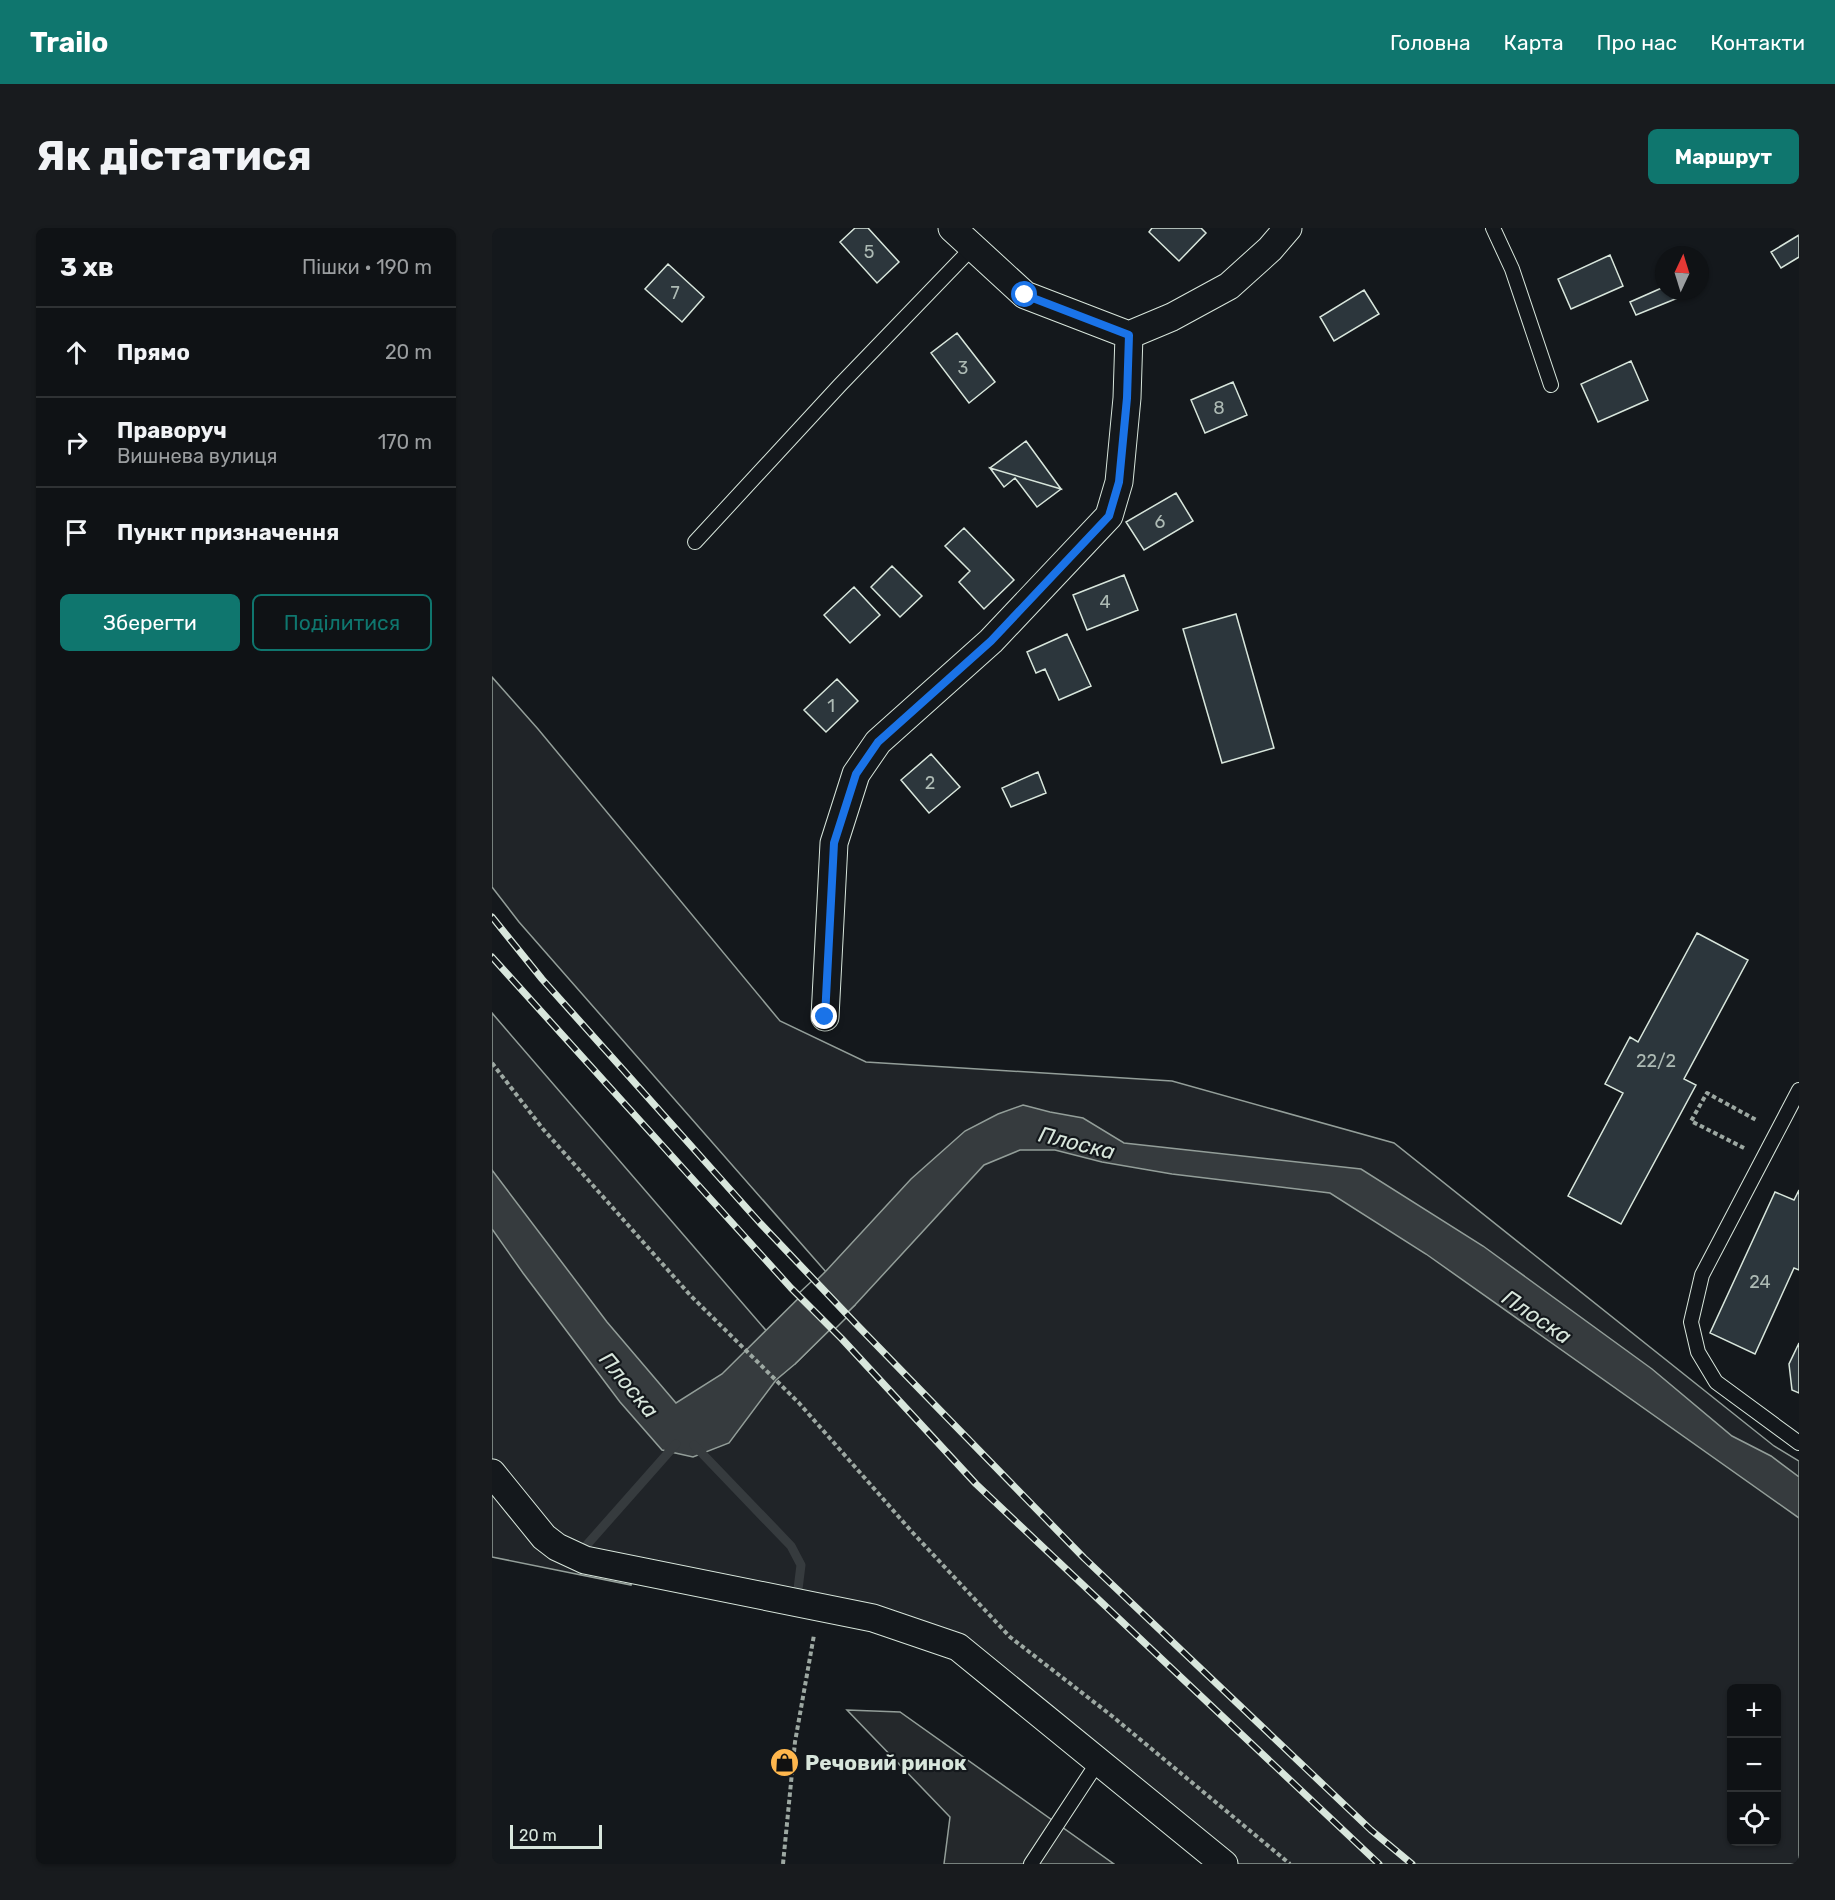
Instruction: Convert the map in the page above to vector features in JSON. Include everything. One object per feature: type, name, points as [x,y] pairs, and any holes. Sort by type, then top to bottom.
[{"type":"street","points":[[952,228],[1025,295],[1129,335],[1172,317],[1229,286],[1270,249],[1288,228]]},
{"type":"street","points":[[825,1017],[834,843],[856,774],[878,742],[991,641],[1109,516],[1119,482],[1127,398],[1129,335]]},
{"type":"street","points":[[492,1473],[544,1537],[558,1547],[585,1560],[873,1618],[958,1647],[1224,1864]]},
{"type":"lane","points":[[1493,228],[1512,269],[1551,385]]},
{"type":"lane","points":[[695,542],[840,385],[973,247]]},
{"type":"lane","points":[[1799,1090],[1701,1275],[1691,1322],[1698,1352],[1716,1382],[1799,1443]]},
{"type":"lane","points":[[1031,1864],[1098,1762]]},
{"type":"path","points":[[492,1063],[551,1138],[690,1295],[798,1403],[913,1533],[1010,1637],[1112,1716],[1290,1864]]},
{"type":"path","points":[[1763,1158],[1691,1121],[1707,1094],[1778,1131]]},
{"type":"path","points":[[783,1864],[795,1742],[819,1608]]},
{"type":"shaded area","points":[[492,677],[538,729],[780,1021],[866,1062],[1172,1081],[1394,1143],[1774,1446],[1799,1461],[1799,1864],[1224,1864],[958,1647],[634,1570],[631,1585],[492,1557],[492,1013],[795,1364],[855,1305],[519,922],[492,887]]},
{"type":"shaded area","points":[[847,1710],[900,1712],[1114,1864],[944,1864],[950,1817]]},
{"type":"water","name":"Плоска","points":[[1023,1105],[1083,1118],[1124,1143],[1361,1169],[1483,1246],[1652,1369],[1732,1436],[1771,1456],[1799,1477],[1799,1518],[1426,1254],[1330,1193],[1172,1174],[1102,1162],[1055,1150],[1020,1150],[984,1165],[855,1305],[776,1380],[729,1443],[693,1457],[662,1450],[620,1402],[492,1229],[492,1170],[607,1322],[676,1403],[722,1374],[826,1271],[911,1179],[965,1131],[998,1114]]},
{"type":"pier","points":[[813,1280],[848,1316],[833,1331],[798,1294]]},
{"type":"building","points":[[855,228],[868,228],[899,262],[877,283],[840,242]]},
{"type":"building","points":[[1152,228],[1201,228],[1206,233],[1179,261],[1149,232]]},
{"type":"building","points":[[1799,235],[1799,257],[1781,268],[1771,252]]},
{"type":"building","points":[[1610,255],[1623,286],[1571,309],[1558,279]]},
{"type":"building","points":[[668,264],[704,297],[682,322],[645,289]]},
{"type":"building","points":[[1364,290],[1379,314],[1334,341],[1320,317]]},
{"type":"building","points":[[1655,291],[1655,300],[1673,300],[1636,315],[1630,302]]},
{"type":"building","points":[[957,333],[995,382],[969,403],[931,353]]},
{"type":"building","points":[[1631,361],[1648,400],[1598,422],[1581,384]]},
{"type":"building","points":[[1233,382],[1247,415],[1205,433],[1191,400]]},
{"type":"building","points":[[1026,441],[1061,489],[990,468]]},
{"type":"building","points":[[990,468],[1061,489],[1037,507],[1015,478],[1004,487]]},
{"type":"building","points":[[1176,493],[1193,521],[1144,550],[1126,522]]},
{"type":"building","points":[[964,528],[1014,580],[984,609],[959,582],[970,571],[945,546]]},
{"type":"building","points":[[892,566],[922,596],[900,617],[871,587]]},
{"type":"building","points":[[1124,575],[1138,610],[1087,630],[1073,595]]},
{"type":"building","points":[[854,587],[880,615],[850,643],[824,615]]},
{"type":"building","points":[[1236,614],[1274,748],[1222,763],[1183,629]]},
{"type":"building","points":[[1067,634],[1091,686],[1059,700],[1045,669],[1036,673],[1027,652]]},
{"type":"building","points":[[837,679],[858,701],[826,732],[804,710]]},
{"type":"building","points":[[931,754],[960,787],[929,813],[901,780]]},
{"type":"building","points":[[1038,772],[1046,793],[1011,807],[1002,788]]},
{"type":"building","points":[[1697,933],[1748,960],[1684,1079],[1696,1085],[1621,1224],[1568,1196],[1623,1093],[1605,1084],[1630,1037],[1638,1042]]},
{"type":"building","points":[[1799,1190],[1799,1270],[1794,1268],[1755,1354],[1710,1333],[1775,1192],[1794,1200]]},
{"type":"building","points":[[1799,1343],[1799,1393],[1792,1390],[1789,1364]]},
{"type":"waterway","points":[[584,1548],[676,1444]]},
{"type":"waterway","points":[[694,1445],[791,1546],[801,1565],[798,1589]]},
{"type":"railway","points":[[492,917],[542,979],[760,1223],[857,1325],[1084,1558],[1371,1830],[1412,1864]]},
{"type":"railway","points":[[492,957],[791,1288],[842,1339],[976,1484],[1379,1864]]},
{"type":"place","name":"Речовий ринок","points":[[784,1762]]},
{"type":"route","points":[[825,1017],[834,843],[856,774],[878,742],[991,641],[1109,516],[1119,482],[1127,398],[1129,335],[1025,295]]}]
